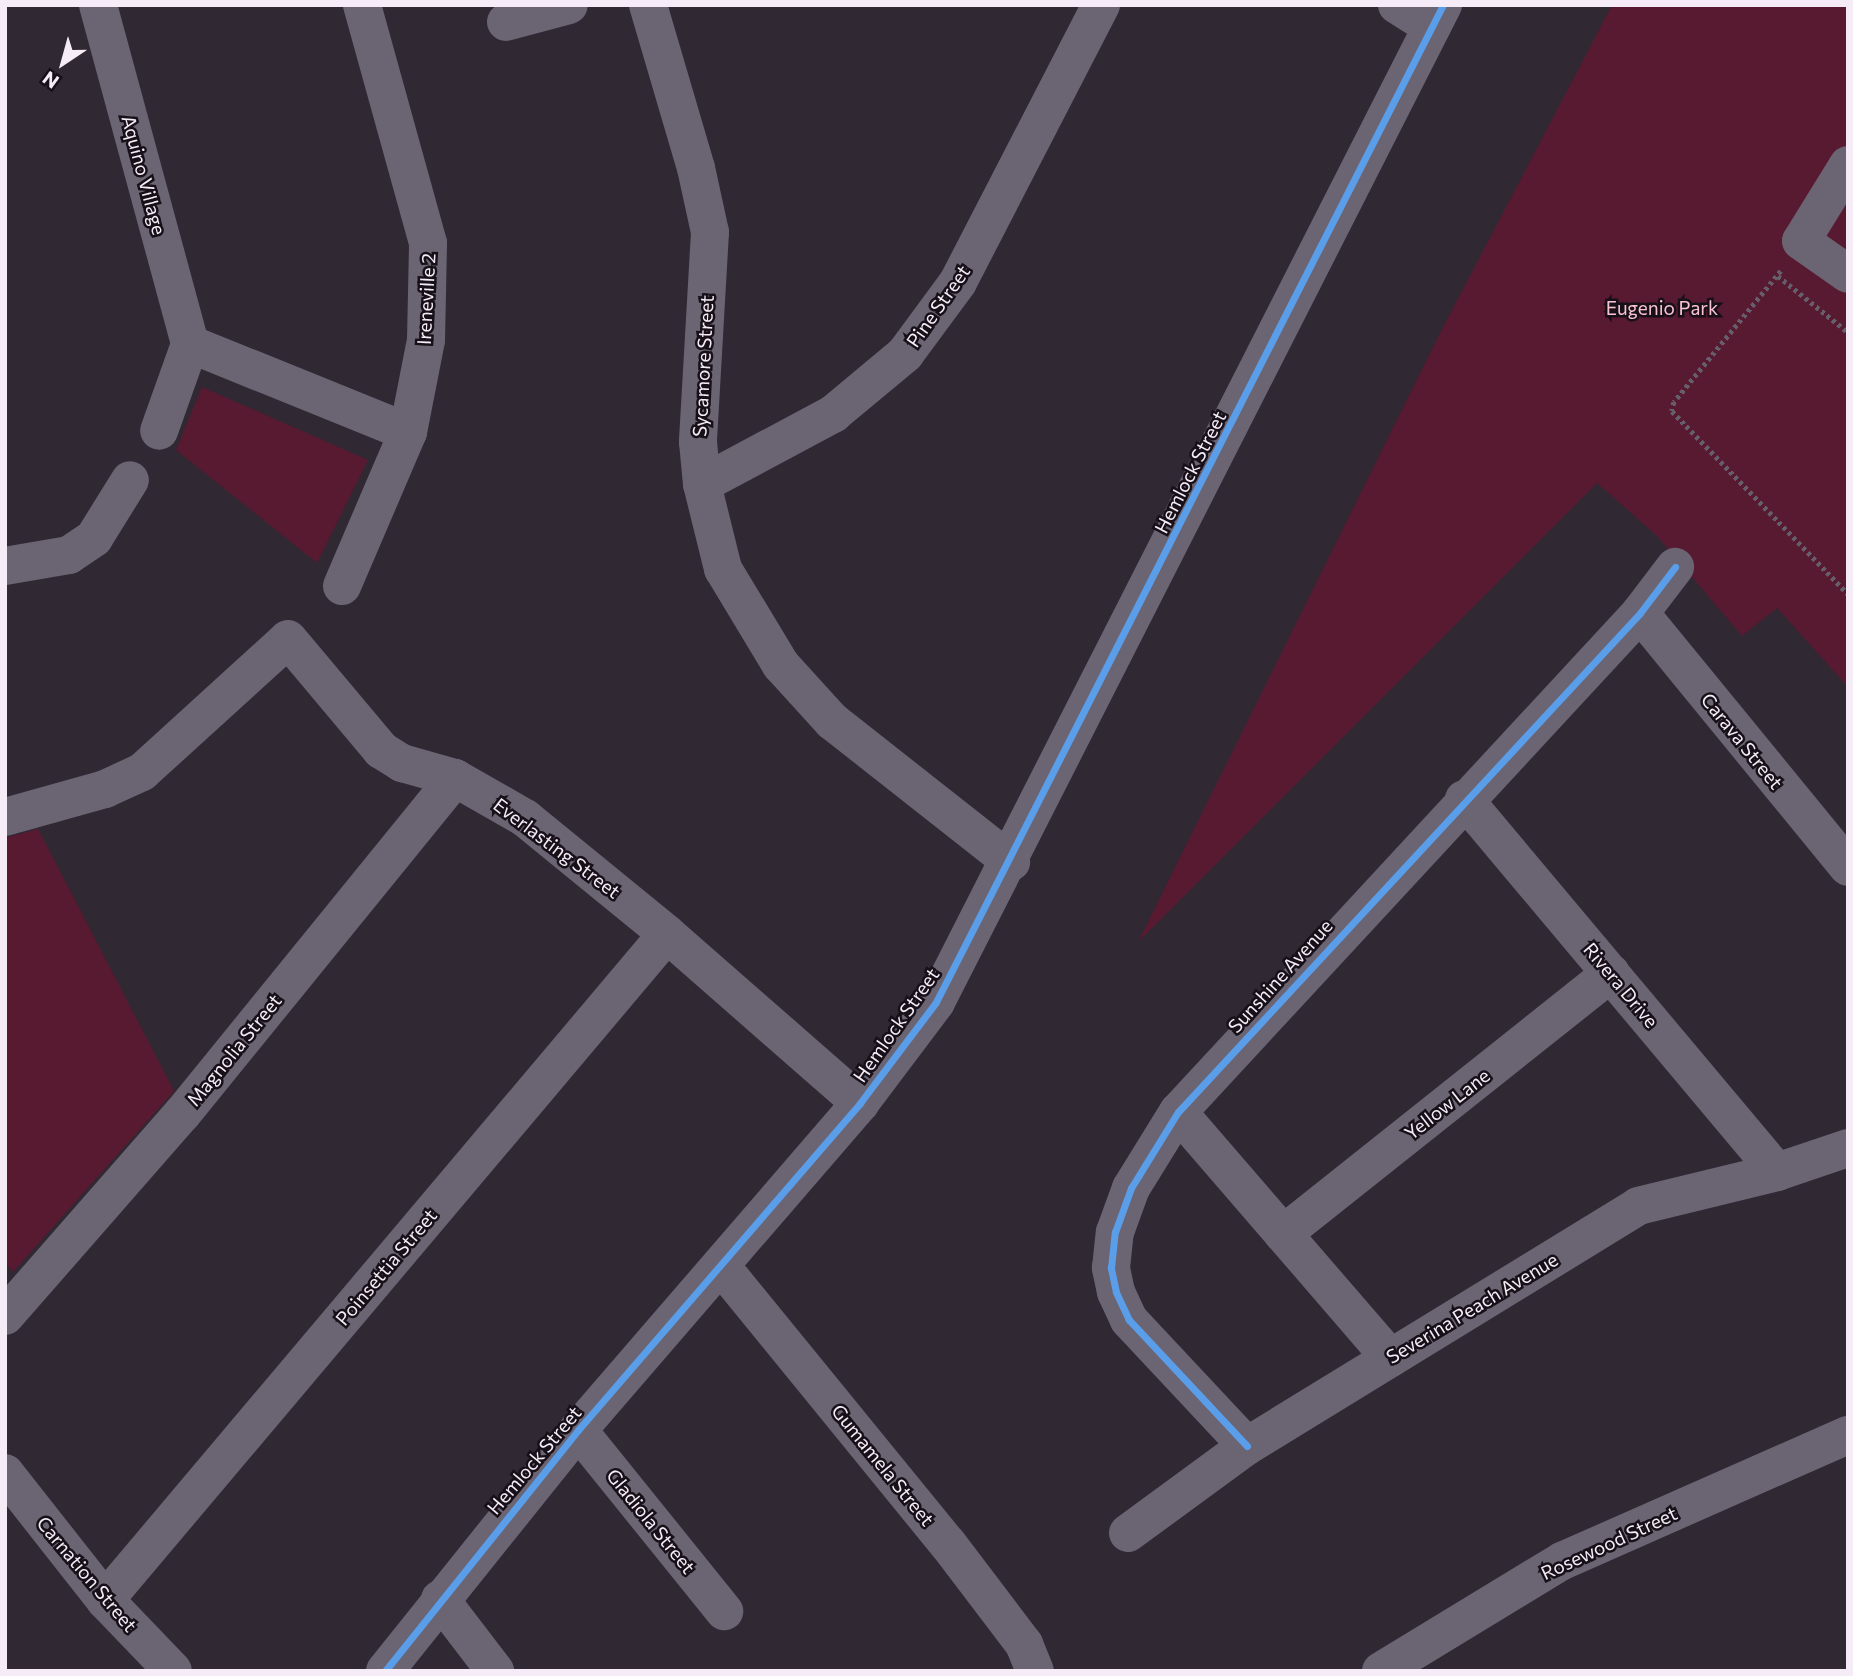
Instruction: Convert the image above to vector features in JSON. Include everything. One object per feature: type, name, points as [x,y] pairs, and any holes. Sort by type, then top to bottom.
[{"type":"street","name":"Aquino Village","points":[[98,5],[190,344]]},
{"type":"street","name":"Ireneville 2","points":[[342,586],[408,432],[426,340],[429,243],[362,5]]},
{"type":"street","points":[[506,22],[569,5]]},
{"type":"street","name":"Sycamore Street","points":[[648,5],[696,168],[710,232],[700,371],[702,484],[723,569],[780,665],[832,722],[1011,862]]},
{"type":"street","name":"Pine Street","points":[[702,484],[833,414],[905,354],[958,282],[1101,5]]},
{"type":"street","points":[[1397,5],[1437,16]]},
{"type":"street","name":"Hemlock Street","points":[[385,1671],[578,1430],[860,1103],[936,1002],[1011,862],[1437,16]]},
{"type":"street","points":[[1848,165],[1801,241],[1848,274]]},
{"type":"street","points":[[159,431],[190,344],[408,432]]},
{"type":"street","points":[[5,566],[69,555],[94,538],[130,480]]},
{"type":"street","name":"Sunshine Avenue","points":[[1247,1446],[1129,1320],[1116,1292],[1111,1268],[1115,1232],[1131,1188],[1178,1112],[1464,799],[1640,612],[1675,568]]},
{"type":"street","name":"Carava Street","points":[[1640,612],[1848,867]]},
{"type":"street","name":"Everlasting Street","points":[[5,817],[105,789],[142,772],[288,639],[381,750],[402,763],[454,778],[515,811],[667,934],[860,1103]]},
{"type":"street","name":"Magnolia Street","points":[[5,1316],[182,1114],[454,778]]},
{"type":"street","name":"Rivera Drive","points":[[1464,799],[1777,1172]]},
{"type":"street","name":"Poinsettia Street","points":[[105,1600],[667,934]]},
{"type":"street","name":"Yellow Lane","points":[[1283,1234],[1611,973]]},
{"type":"street","points":[[1178,1112],[1390,1358]]},
{"type":"street","name":"Severina Peach Avenue","points":[[1128,1533],[1247,1446],[1638,1206],[1777,1172],[1848,1148]]},
{"type":"street","name":"Gumamela Street","points":[[721,1266],[948,1544],[1024,1644],[1035,1671]]},
{"type":"street","name":"Gladiola Street","points":[[578,1430],[724,1611]]},
{"type":"street","name":"Rosewood Street","points":[[1381,1671],[1562,1561],[1848,1435]]},
{"type":"street","name":"Carnation Street","points":[[5,1473],[105,1600],[173,1671]]},
{"type":"street","points":[[440,1599],[495,1671]]},
{"type":"path","points":[[1848,332],[1778,276],[1674,402],[1672,411],[1848,594]]},
{"type":"green space","name":"Eugenio Park","points":[[1612,5],[1848,5],[1848,687],[1777,608],[1742,636],[1657,536],[1597,483],[1138,942],[1441,331]]},
{"type":"green space","points":[[202,387],[368,460],[317,563],[176,450]]},
{"type":"green space","points":[[38,829],[174,1091],[13,1272],[5,1262],[5,838]]},
{"type":"cycle path","points":[[385,1671],[578,1430],[860,1103],[936,1002],[1443,5]]},
{"type":"cycle path","points":[[1247,1446],[1129,1320],[1116,1292],[1111,1268],[1115,1232],[1131,1188],[1178,1112],[1640,613],[1675,567]]}]
